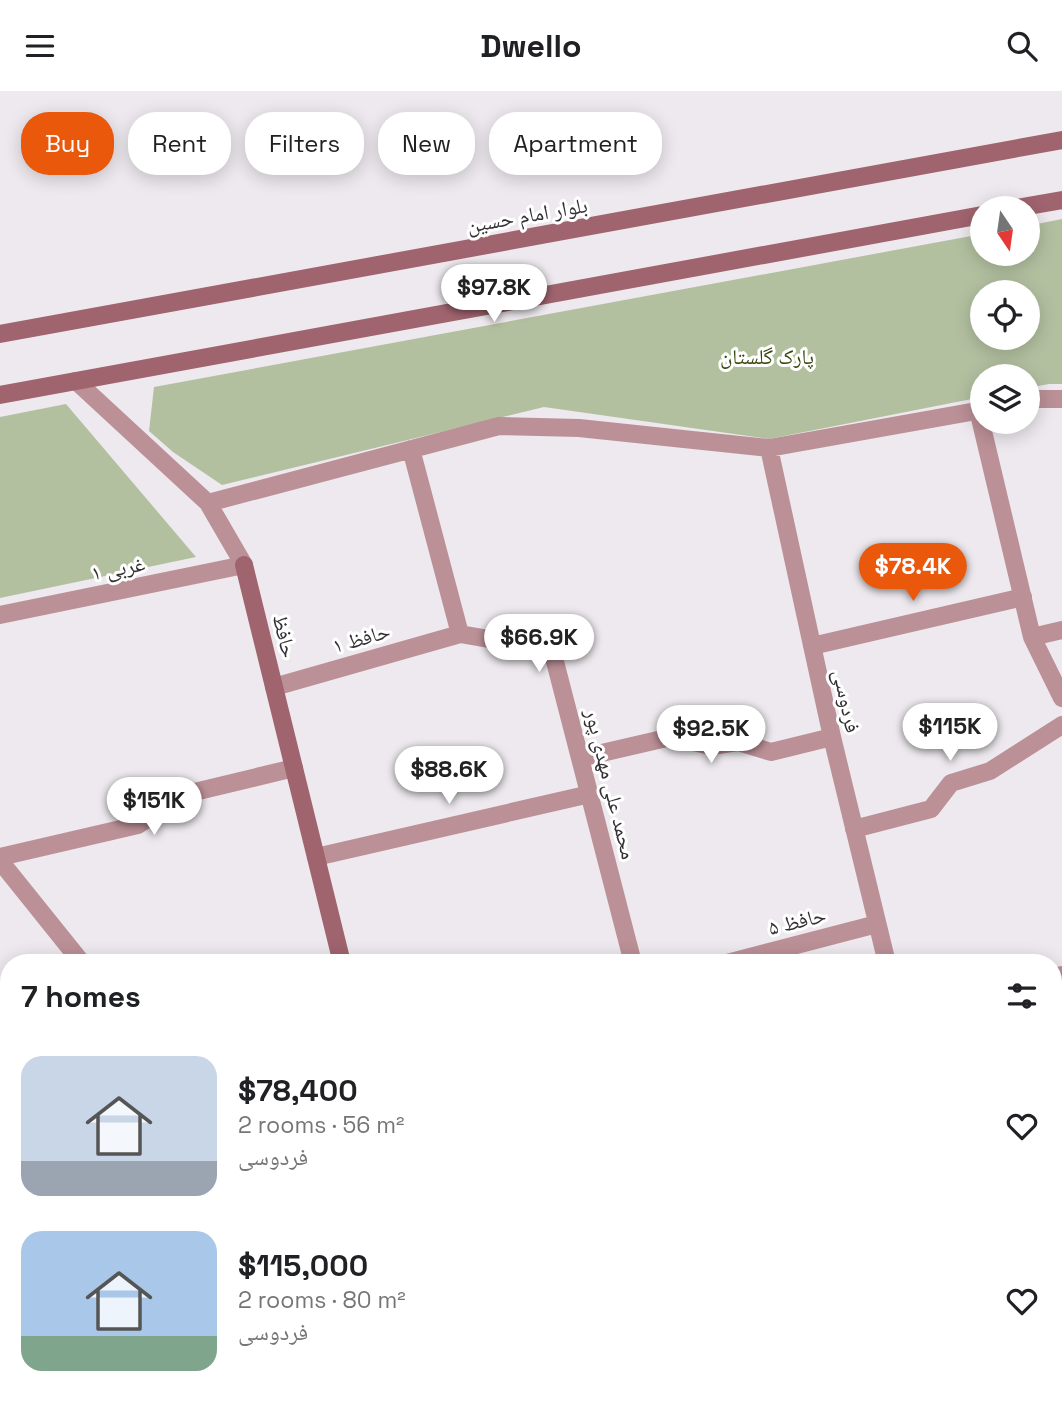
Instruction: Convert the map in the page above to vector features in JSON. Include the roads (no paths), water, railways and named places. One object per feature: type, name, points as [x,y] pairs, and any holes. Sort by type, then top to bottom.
[{"type":"main road","name":"بلوار امام حسین","points":[[0,334],[1062,140]]},
{"type":"main road","points":[[1040,204],[1062,200]]},
{"type":"main road","points":[[0,395],[970,217]]},
{"type":"main road","name":"حافظ","points":[[244,565],[337,954]]},
{"type":"street","name":"حافظ","points":[[76,381],[208,503],[244,565]]},
{"type":"street","points":[[1040,399],[1062,399]]},
{"type":"street","points":[[208,503],[499,426],[579,428],[769,448],[970,412]]},
{"type":"street","points":[[986,434],[1032,637],[1062,698]]},
{"type":"street","name":"فردوسی","points":[[769,448],[832,737],[885,954]]},
{"type":"street","points":[[411,449],[460,634]]},
{"type":"street","name":"۱ غربی","points":[[0,615],[244,565]]},
{"type":"street","points":[[812,646],[1023,597]]},
{"type":"street","points":[[1032,637],[1062,630]]},
{"type":"street","name":"حافظ ۱","points":[[274,687],[460,634]]},
{"type":"street","name":"محمد علی مهدی پور","points":[[460,634],[552,650],[631,954]]},
{"type":"street","points":[[854,829],[931,809],[951,783],[990,771],[1062,726]]},
{"type":"street","points":[[580,758],[671,737],[711,746],[738,742],[771,752],[832,737]]},
{"type":"street","points":[[75,954],[0,859],[138,825],[186,794],[294,768]]},
{"type":"street","points":[[316,857],[590,794]]},
{"type":"street","name":"حافظ ۵","points":[[762,954],[877,924]]},
{"type":"park label","name":"پارک گلستان","points":[[767,356]]}]
